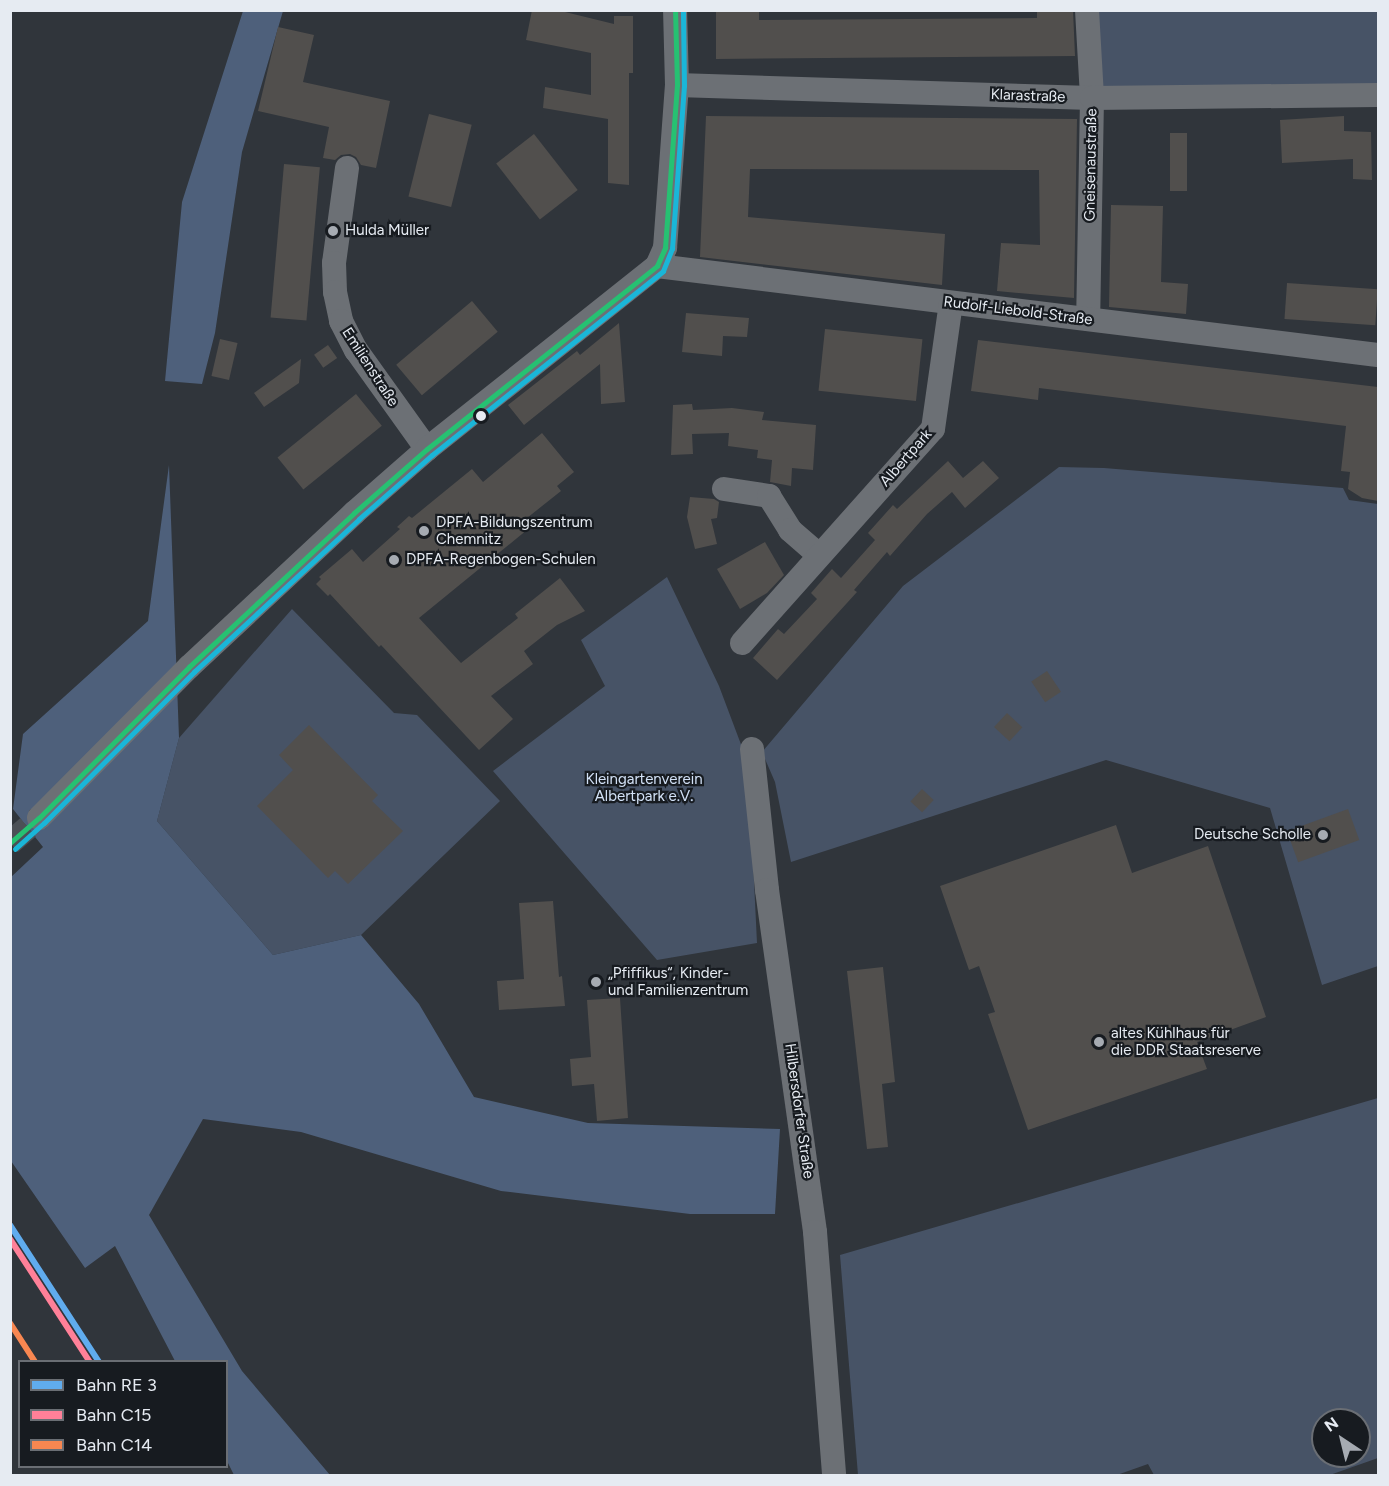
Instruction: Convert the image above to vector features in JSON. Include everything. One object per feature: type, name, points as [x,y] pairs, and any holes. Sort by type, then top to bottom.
[{"type":"street","points":[[39,818],[189,667],[354,513],[427,449],[611,300],[657,266],[665,248],[677,85],[675,10]]},
{"type":"street","name":"Gneisenaustraße","points":[[1088,10],[1092,98],[1088,320]]},
{"type":"street","name":"Klarastraße","points":[[677,85],[1092,98],[1378,95]]},
{"type":"street","name":"Emilienstraße","points":[[346,168],[334,263],[335,292],[341,321],[356,350],[427,449]]},
{"type":"street","name":"Rudolf-Liebold-Straße","points":[[657,266],[1378,355]]},
{"type":"street","name":"Albertpark","points":[[742,643],[933,429],[951,303]]},
{"type":"street","points":[[723,489],[769,496],[790,530],[819,555]]},
{"type":"street","name":"Hilbersdorfer Straße","points":[[752,749],[767,890],[815,1232],[834,1476]]},
{"type":"green space","points":[[1093,11],[1378,11],[1378,92],[1093,92]]},
{"type":"green space","points":[[1059,467],[1104,468],[1343,488],[1349,500],[1378,504],[1378,966],[1322,985],[1270,808],[1106,760],[791,862],[775,782],[762,752],[903,586]]},
{"type":"green space","name":"Kleingartenverein Albertpark e.V.","points":[[667,577],[719,686],[745,755],[749,778],[757,943],[657,960],[493,771],[605,686],[581,640]]},
{"type":"green space","points":[[292,609],[394,713],[417,715],[500,801],[361,935],[273,955],[157,821],[179,738]]},
{"type":"green space","points":[[1378,1098],[1378,1458],[1371,1460],[1371,1408],[1311,1408],[1311,1468],[1350,1468],[1327,1476],[1154,1475],[1148,1464],[1114,1476],[858,1475],[840,1255]]},
{"type":"shaded area","points":[[243,11],[283,11],[242,152],[215,333],[202,384],[165,381],[182,202]]},
{"type":"shaded area","points":[[169,465],[179,738],[157,821],[273,955],[361,935],[419,1004],[474,1097],[588,1123],[780,1129],[775,1214],[690,1214],[501,1191],[301,1132],[203,1119],[149,1215],[242,1371],[330,1475],[234,1475],[228,1463],[228,1360],[174,1360],[115,1246],[85,1268],[11,1161],[10,878],[43,847],[13,809],[23,734],[148,621]]},
{"type":"building","points":[[532,10],[557,10],[614,24],[614,16],[633,16],[633,73],[629,73],[629,185],[608,183],[608,119],[543,108],[545,87],[591,95],[591,53],[526,40]]},
{"type":"building","points":[[716,10],[759,10],[759,20],[1037,18],[1037,10],[1073,10],[1075,56],[716,59]]},
{"type":"building","points":[[278,27],[314,35],[303,82],[390,101],[376,168],[361,165],[356,157],[350,154],[341,155],[335,160],[323,158],[329,127],[258,111]]},
{"type":"building","points":[[429,114],[472,125],[451,207],[408,196]]},
{"type":"building","points":[[706,116],[1077,119],[1074,298],[997,291],[1001,243],[1040,245],[1039,170],[750,169],[748,217],[945,234],[942,285],[700,257]]},
{"type":"building","points":[[1344,116],[1344,131],[1371,132],[1372,180],[1353,179],[1353,159],[1282,163],[1280,120]]},
{"type":"building","points":[[1170,133],[1187,133],[1187,191],[1170,191]]},
{"type":"building","points":[[534,134],[578,190],[540,220],[496,164]]},
{"type":"building","points":[[284,164],[320,167],[306,321],[271,317]]},
{"type":"building","points":[[1111,205],[1163,206],[1161,282],[1188,284],[1186,314],[1109,307]]},
{"type":"building","points":[[1287,283],[1378,289],[1375,325],[1284,319]]},
{"type":"building","points":[[472,301],[498,332],[422,395],[396,365]]},
{"type":"building","points":[[686,313],[749,318],[747,337],[723,336],[722,356],[682,352]]},
{"type":"building","points":[[619,323],[625,402],[601,404],[600,364],[524,425],[508,405],[577,351],[580,355]]},
{"type":"building","points":[[825,329],[922,339],[916,401],[819,391]]},
{"type":"building","points":[[220,339],[238,343],[229,380],[211,376]]},
{"type":"building","points":[[978,340],[1378,387],[1378,501],[1362,498],[1348,489],[1350,472],[1341,471],[1346,426],[1039,388],[1038,400],[971,391]]},
{"type":"building","points":[[328,345],[337,358],[323,368],[314,355]]},
{"type":"building","points":[[301,359],[299,383],[264,407],[254,393]]},
{"type":"building","points":[[356,394],[382,426],[303,489],[278,458]]},
{"type":"building","points":[[692,404],[693,410],[732,408],[764,412],[762,420],[816,425],[813,470],[792,468],[791,486],[770,482],[772,460],[757,458],[758,450],[728,446],[729,433],[692,434],[693,454],[671,455],[673,405]]},
{"type":"building","points":[[542,433],[574,472],[557,486],[561,491],[527,518],[533,525],[419,618],[461,663],[518,618],[515,614],[560,578],[585,611],[557,625],[524,651],[533,664],[491,696],[513,719],[479,750],[381,645],[379,647],[330,594],[328,596],[316,584],[321,579],[319,577],[352,549],[363,562],[400,529],[397,527],[409,516],[412,518],[472,469],[483,482]]},
{"type":"building","points":[[948,461],[963,478],[983,461],[999,478],[965,508],[952,492],[927,514],[890,556],[887,552],[854,590],[857,592],[777,680],[753,658],[778,629],[784,634],[817,599],[811,593],[832,569],[841,578],[875,540],[868,533],[893,505],[897,509]]},
{"type":"building","points":[[690,497],[714,499],[719,502],[717,518],[711,519],[717,544],[695,549],[687,517]]},
{"type":"building","points":[[765,542],[784,575],[767,593],[740,609],[717,569]]},
{"type":"building","points":[[1047,671],[1061,692],[1045,702],[1031,682]]},
{"type":"building","points":[[1007,713],[1022,727],[1009,741],[994,727]]},
{"type":"building","points":[[309,725],[378,795],[372,801],[403,831],[348,884],[335,871],[328,878],[257,806],[293,770],[279,755]]},
{"type":"building","points":[[922,789],[934,800],[922,812],[910,801]]},
{"type":"building","name":"Deutsche Scholle","points":[[1348,809],[1359,840],[1298,862],[1287,831]]},
{"type":"building","points":[[1116,825],[1132,873],[1208,846],[1266,1017],[1197,1042],[1207,1069],[1028,1130],[988,1014],[995,1012],[979,966],[969,970],[940,886]]},
{"type":"building","points":[[553,901],[559,977],[562,976],[565,1006],[499,1010],[497,981],[524,979],[519,903]]},
{"type":"building","points":[[883,967],[895,1082],[882,1084],[888,1147],[867,1149],[847,971]]},
{"type":"building","points":[[620,998],[628,1118],[597,1121],[594,1084],[572,1086],[570,1059],[591,1057],[587,1000]]},
{"type":"tunnel","points":[[10,843],[39,818]]},
{"type":"transit line","points":[[10,843],[39,818],[189,667],[354,513],[427,449],[657,266],[665,248],[677,85],[675,10]]},
{"type":"transit line","points":[[15,849],[44,823],[194,672],[359,519],[432,455],[663,271],[672,249],[684,86],[683,10]]},
{"type":"transit line","points":[[10,1225],[98,1360]]},
{"type":"rail line","name":"C15","points":[[10,1239],[89,1360]]},
{"type":"rail line","name":"C14","points":[[10,1323],[34,1360]]},
{"type":"place","name":"Hulda Müller","points":[[333,231]]},
{"type":"place","name":"DPFA-Bildungszentrum Chemnitz","points":[[424,531]]},
{"type":"place","name":"DPFA-Regenbogen-Schulen","points":[[394,560]]},
{"type":"place","name":"Deutsche Scholle","points":[[1323,835]]},
{"type":"place","name":"„Pfiffikus“, Kinder- und Familienzentrum","points":[[596,982]]},
{"type":"place","name":"altes Kühlhaus für die DDR Staatsreserve","points":[[1099,1042]]}]
